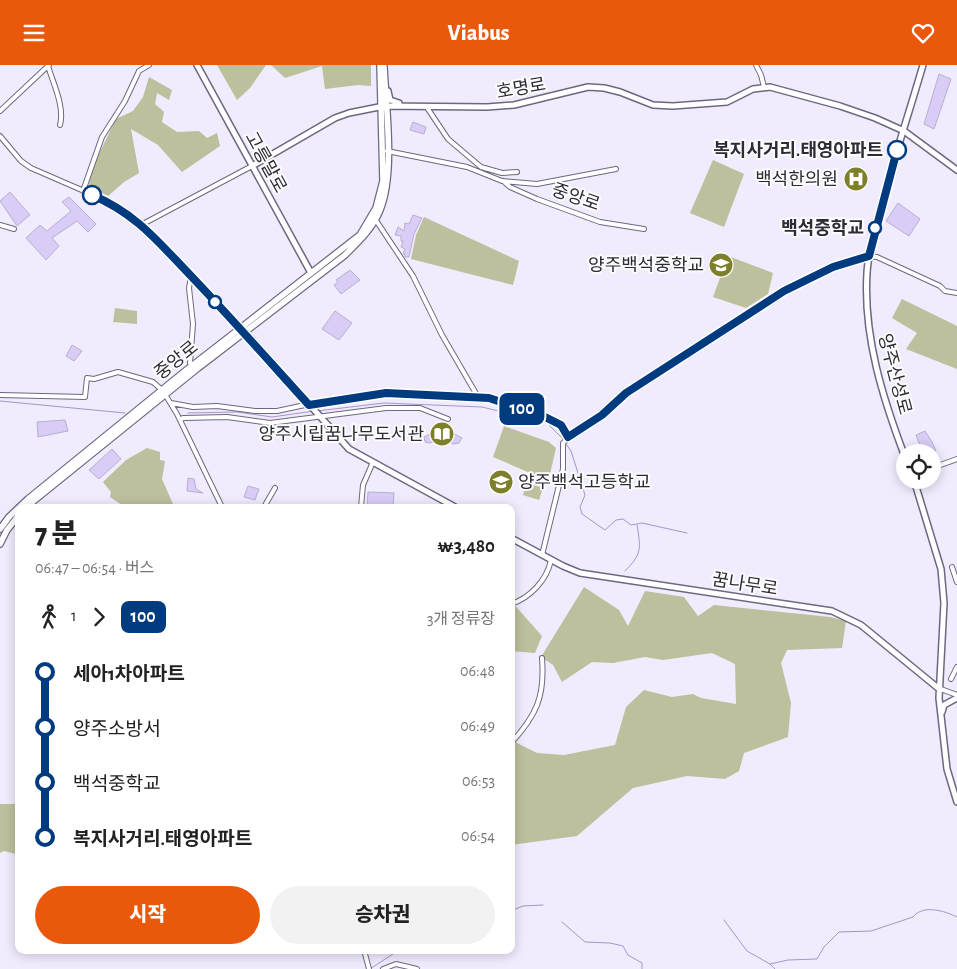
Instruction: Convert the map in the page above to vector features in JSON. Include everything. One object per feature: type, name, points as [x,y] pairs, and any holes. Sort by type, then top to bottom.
[{"type":"main road","name":"중앙로","points":[[165,393],[192,366],[345,255],[374,218],[382,190],[385,151],[383,66]]},
{"type":"main road","name":"중앙로","points":[[30,504],[145,407],[198,368],[311,273],[353,242],[374,218]]},
{"type":"main road","name":"중앙로","points":[[22,504],[116,431]]},
{"type":"main road","name":"중앙로","points":[[1,525],[15,511]]},
{"type":"main road","points":[[0,545],[7,530],[15,520]]},
{"type":"street","points":[[0,111],[49,65],[58,102],[60,125]]},
{"type":"street","points":[[83,191],[102,137],[125,101],[139,71],[149,65]]},
{"type":"street","name":"고릉말로","points":[[197,65],[311,273]]},
{"type":"street","points":[[756,65],[762,75],[764,87],[840,106],[904,131],[957,170]]},
{"type":"street","name":"양주산성로","points":[[901,444],[872,356],[867,295],[869,256],[889,177],[923,65]]},
{"type":"street","points":[[383,66],[390,100],[424,106],[448,139],[481,167],[502,173],[517,172]]},
{"type":"street","name":"호명로","points":[[384,106],[503,107],[596,87],[620,92],[653,105],[684,106],[727,102],[743,93],[764,87]]},
{"type":"street","points":[[141,225],[335,119],[349,113],[384,106]]},
{"type":"street","points":[[0,136],[21,161],[114,204],[141,225],[243,330],[349,449],[446,504]]},
{"type":"street","name":"중앙로","points":[[385,151],[467,167],[553,205],[600,222],[644,229]]},
{"type":"street","name":"중앙로","points":[[502,181],[537,183],[616,169]]},
{"type":"street","points":[[374,218],[413,276],[442,335],[478,397]]},
{"type":"street","points":[[0,225],[14,229]]},
{"type":"street","points":[[566,440],[602,415],[626,393],[784,291],[833,267],[869,256],[877,257],[940,286],[945,291],[957,293]]},
{"type":"street","points":[[191,277],[189,288],[193,324],[190,363],[192,366]]},
{"type":"street","points":[[0,395],[85,397],[87,378],[94,379],[118,373],[153,382],[165,393],[177,414],[221,504]]},
{"type":"street","points":[[172,405],[193,407],[217,406],[255,411],[277,411],[386,393],[489,398],[543,416],[561,425],[566,440],[563,469],[542,555]]},
{"type":"street","points":[[180,420],[183,418],[227,417],[270,423],[320,415],[386,408],[420,408],[448,419]]},
{"type":"street","points":[[941,465],[957,459]]},
{"type":"street","points":[[361,504],[363,485],[373,462]]},
{"type":"street","points":[[266,504],[275,488]]},
{"type":"street","points":[[917,489],[941,569],[944,603],[938,688],[947,769],[957,802]]},
{"type":"street","points":[[1,525],[7,530]]},
{"type":"street","name":"꿈나무로","points":[[515,540],[575,571],[832,611],[870,631],[938,688],[957,696]]},
{"type":"street","points":[[515,603],[522,600],[536,589],[551,560]]},
{"type":"street","points":[[952,567],[957,582]]},
{"type":"street","points":[[515,739],[526,727],[539,702],[544,681],[542,658]]},
{"type":"street","points":[[951,679],[957,667]]},
{"type":"street","points":[[941,718],[944,705],[957,696]]},
{"type":"street","points":[[365,954],[369,969]]},
{"type":"street","points":[[383,969],[396,964],[417,969]]},
{"type":"green space","points":[[217,65],[266,65],[250,88],[237,100]]},
{"type":"green space","points":[[271,65],[371,65],[371,86],[358,85],[325,89],[322,66],[285,78]]},
{"type":"green space","points":[[149,77],[172,90],[169,100],[157,93],[155,104],[164,112],[162,122],[177,132],[199,131],[207,138],[217,133],[220,146],[182,172],[158,145],[131,129],[139,173],[124,182],[108,196],[89,186],[91,170],[116,119],[133,111],[143,97]]},
{"type":"green space","points":[[713,160],[744,174],[724,227],[690,213]]},
{"type":"green space","points":[[424,217],[519,261],[513,285],[411,259],[416,235]]},
{"type":"green space","points":[[728,256],[773,273],[768,294],[746,308],[713,297]]},
{"type":"green space","points":[[902,299],[957,326],[957,369],[906,349],[917,333],[892,318]]},
{"type":"green space","points":[[115,308],[137,311],[137,324],[113,322]]},
{"type":"green space","points":[[504,426],[549,442],[556,448],[550,474],[539,473],[537,476],[493,457]]},
{"type":"green space","points":[[147,448],[160,452],[160,460],[165,461],[162,479],[173,504],[120,504],[110,497],[111,492],[103,482],[126,460]]},
{"type":"green space","points":[[527,482],[543,488],[539,500],[523,495]]},
{"type":"green space","points":[[584,587],[619,610],[628,626],[645,591],[684,597],[698,616],[714,605],[830,617],[846,621],[842,648],[787,650],[781,663],[791,703],[788,737],[744,753],[739,771],[725,779],[687,776],[633,788],[577,836],[515,844],[515,742],[537,753],[564,755],[615,745],[626,707],[644,690],[672,697],[693,694],[701,698],[736,704],[735,664],[712,653],[663,660],[645,657],[613,663],[592,662],[562,682],[553,665],[541,657]]},
{"type":"green space","points":[[515,606],[542,636],[535,653],[515,651]]},
{"type":"green space","points":[[0,804],[15,804],[15,854],[4,851],[0,853]]},
{"type":"building","points":[[939,74],[951,79],[934,129],[924,124]]},
{"type":"building","points":[[413,122],[426,127],[424,134],[410,130]]},
{"type":"building","points":[[10,192],[30,215],[17,226],[0,201]]},
{"type":"building","points":[[69,197],[96,224],[88,232],[77,221],[52,238],[59,246],[46,260],[26,238],[40,225],[47,231],[71,211],[62,202]]},
{"type":"building","points":[[898,203],[920,219],[909,236],[886,221]]},
{"type":"building","points":[[413,215],[422,218],[414,234],[409,257],[405,257],[405,254],[403,254],[405,249],[401,247],[403,241],[401,241],[401,236],[395,235],[398,227],[404,231],[405,223],[409,224]]},
{"type":"building","points":[[350,270],[360,280],[341,294],[334,285],[338,282],[336,280]]},
{"type":"building","points":[[335,311],[352,323],[339,340],[322,329]]},
{"type":"building","points":[[72,345],[82,351],[74,361],[66,356]]},
{"type":"building","points":[[65,420],[68,431],[38,437],[37,422]]},
{"type":"building","name":"양주시립꿈나무도서관","points":[[448,424],[449,431],[462,438],[459,443],[453,444],[440,437],[439,440],[430,443],[425,442],[424,437],[438,430],[438,425]]},
{"type":"building","points":[[925,431],[933,444],[920,444],[916,435]]},
{"type":"building","points":[[112,449],[121,459],[99,479],[89,470]]},
{"type":"building","points":[[188,478],[194,479],[196,489],[203,493],[187,491]]},
{"type":"building","points":[[248,486],[259,489],[255,500],[244,497]]},
{"type":"building","points":[[368,492],[394,493],[393,504],[367,504]]},
{"type":"waterway","points":[[0,401],[125,413]]},
{"type":"waterway","points":[[317,411],[384,403],[482,407],[547,423],[564,440]]},
{"type":"waterway","points":[[188,413],[237,412],[272,417],[314,411]]},
{"type":"waterway","points":[[566,444],[571,451],[585,495],[580,507],[582,514],[605,530],[616,520],[623,519],[631,525],[642,523],[687,533]]},
{"type":"waterway","points":[[625,571],[635,560],[639,551],[637,525]]},
{"type":"waterway","points":[[515,909],[523,906],[543,905]]},
{"type":"waterway","points":[[724,920],[747,951],[770,964],[788,960],[817,959],[824,947],[839,932],[871,931],[913,917],[922,911],[940,911],[957,917]]},
{"type":"waterway","points":[[562,922],[585,942],[610,943],[623,946],[628,955],[642,963],[642,969]]},
{"type":"waterway","points":[[370,969],[393,954]]},
{"type":"waterway","points":[[770,964],[775,969]]},
{"type":"bus line","name":"100","points":[[92,195],[114,204],[129,214],[164,247],[241,328],[309,405],[386,393],[473,396],[489,398],[543,416],[561,425],[568,437],[602,415],[626,393],[784,291],[833,267],[857,258],[869,256],[897,150]]},
{"type":"place","name":"복지사거리.태영아파트","points":[[897,150]]},
{"type":"place","name":"백석한의원","points":[[856,179]]},
{"type":"place","name":"백석중학교","points":[[875,228]]},
{"type":"place","name":"양주백석중학교","points":[[721,265]]},
{"type":"place","name":"양주시립꿈나무도서관","points":[[442,434]]},
{"type":"place","name":"양주백석고등학교","points":[[501,482]]}]
